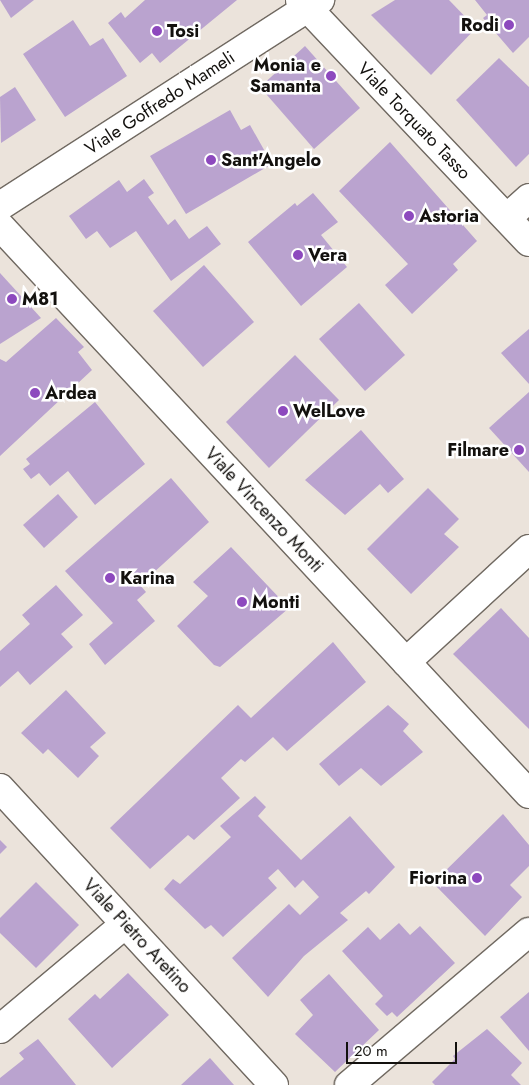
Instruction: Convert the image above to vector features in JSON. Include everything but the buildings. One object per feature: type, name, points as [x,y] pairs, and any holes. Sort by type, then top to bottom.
[{"type":"street","name":"Viale Goffredo Mameli","points":[[0,206],[309,3]]},
{"type":"street","name":"Viale Torquato Tasso","points":[[309,3],[529,242]]},
{"type":"street","points":[[507,218],[529,198]]},
{"type":"street","name":"Viale Vincenzo Monti","points":[[0,226],[529,794]]},
{"type":"street","points":[[406,662],[529,549]]},
{"type":"street","name":"Viale Pietro Aretino","points":[[0,788],[274,1085]]},
{"type":"street","points":[[0,1029],[125,924]]},
{"type":"street","points":[[349,1085],[529,932]]},
{"type":"place","name":"Rodi","points":[[509,25]]},
{"type":"place","name":"Tosi","points":[[157,31]]},
{"type":"place","name":"Monia e Samanta","points":[[331,76]]},
{"type":"place","name":"Sant'Angelo","points":[[211,160]]},
{"type":"place","name":"Astoria","points":[[409,216]]},
{"type":"place","name":"Vera","points":[[298,255]]},
{"type":"place","name":"M81","points":[[12,299]]},
{"type":"place","name":"Ardea","points":[[35,393]]},
{"type":"place","name":"WelLove","points":[[283,411]]},
{"type":"place","name":"Filmare","points":[[519,450]]},
{"type":"place","name":"Karina","points":[[110,578]]},
{"type":"place","name":"Monti","points":[[242,602]]},
{"type":"place","name":"Fiorina","points":[[477,878]]}]
